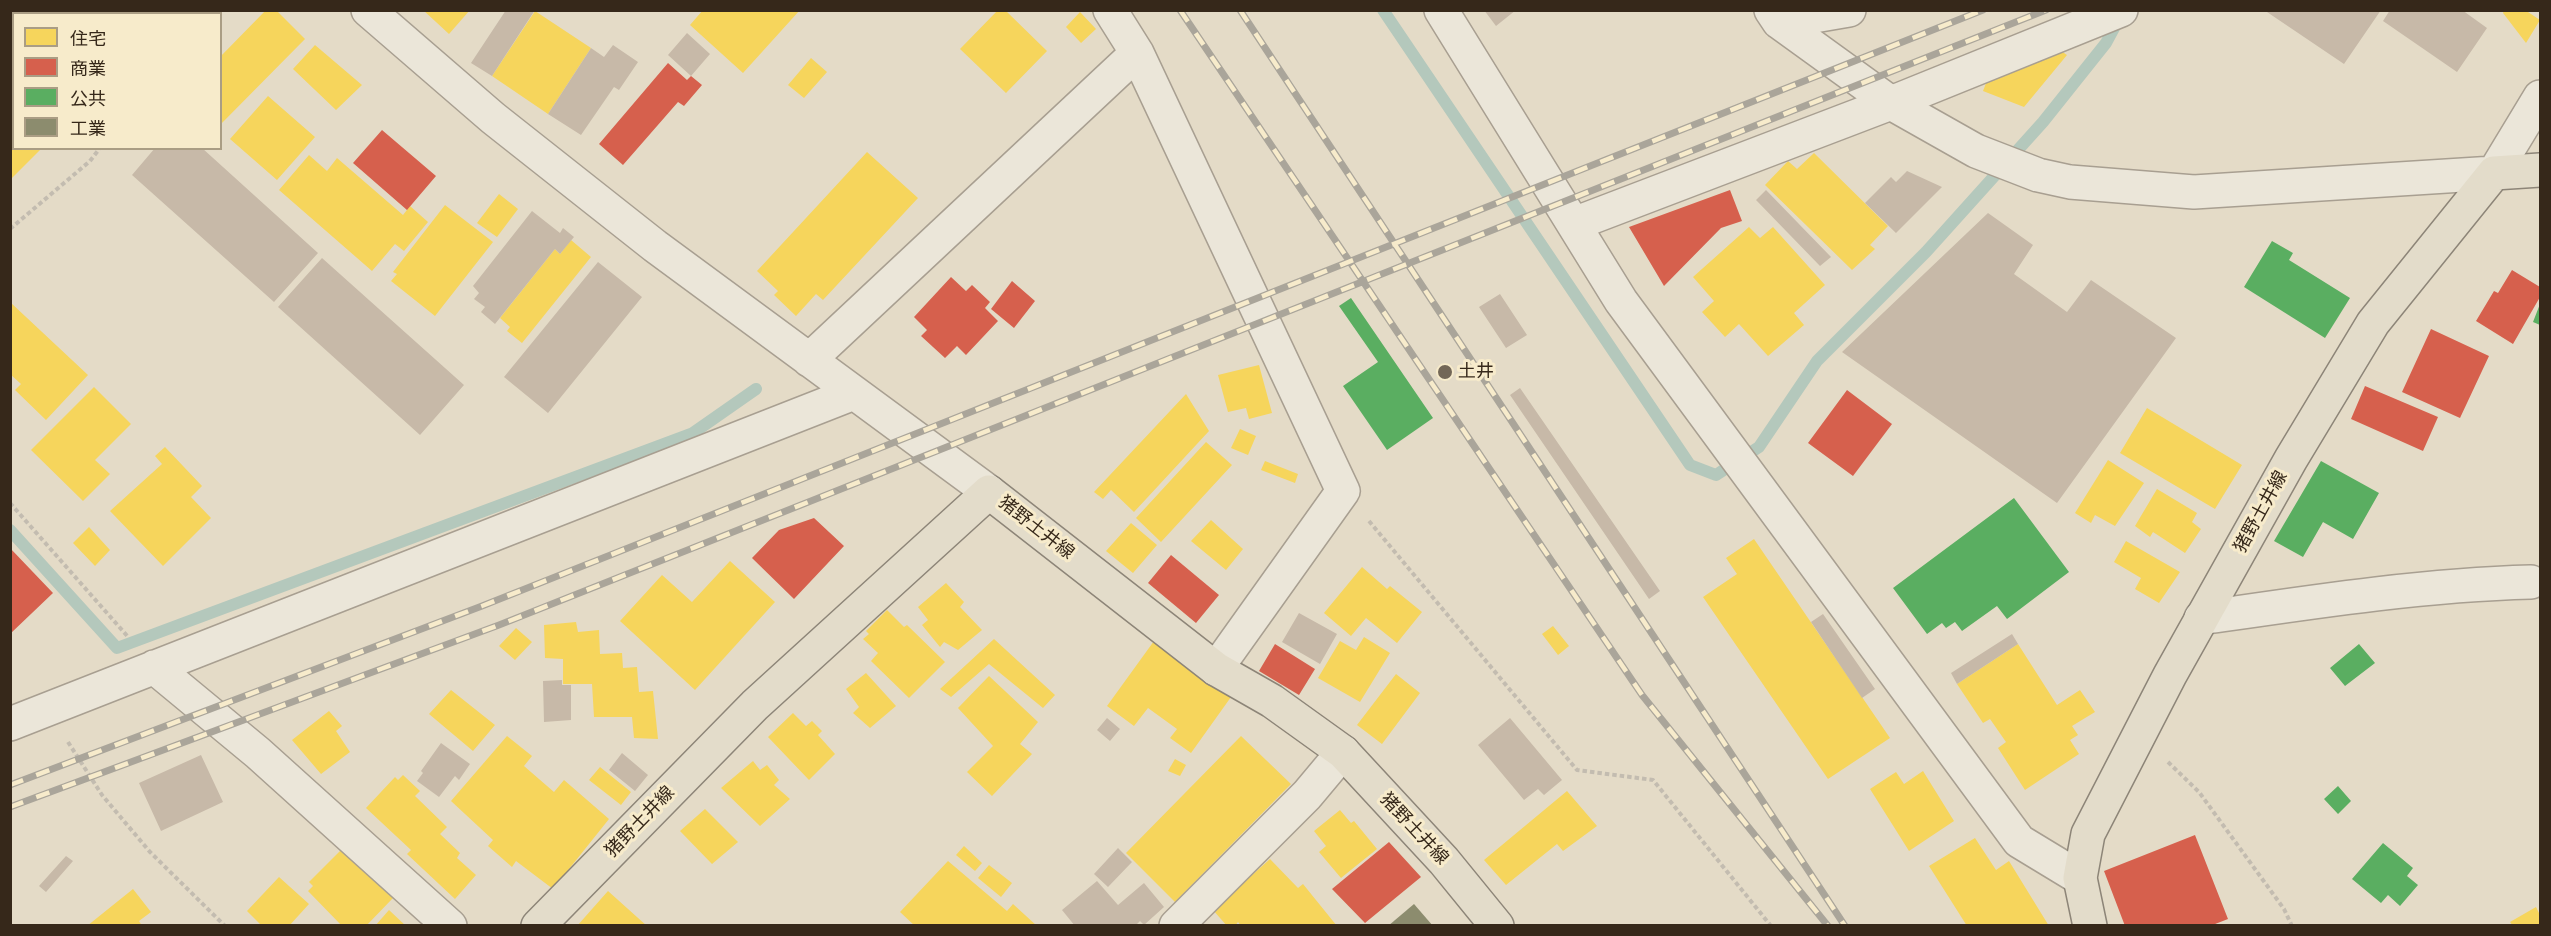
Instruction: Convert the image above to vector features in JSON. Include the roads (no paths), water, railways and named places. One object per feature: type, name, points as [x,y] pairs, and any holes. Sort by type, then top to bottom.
[{"type":"main road","points":[[2494,173],[2541,170]]},
{"type":"main road","name":"猪野土井線","points":[[2090,926],[2080,878],[2088,834],[2201,618],[2291,459],[2373,323],[2494,173]]},
{"type":"main road","name":"猪野土井線","points":[[538,926],[755,705],[989,492],[1216,669],[1272,701],[1343,753],[1444,861],[1497,926]]},
{"type":"street","points":[[368,10],[502,125],[655,246],[989,492]]},
{"type":"street","points":[[1110,10],[1137,53],[1343,491],[1216,669]]},
{"type":"street","points":[[1441,10],[1622,301],[1722,438],[2019,841],[2080,878]]},
{"type":"street","points":[[1775,16],[1848,10]]},
{"type":"street","points":[[1574,224],[1891,103],[2121,10]]},
{"type":"street","points":[[1775,16],[1891,103],[1976,151],[2038,175],[2070,182],[2194,192],[2494,173],[2541,97]]},
{"type":"street","points":[[809,360],[1137,53]]},
{"type":"street","points":[[10,724],[854,393]]},
{"type":"street","points":[[2201,618],[2417,590],[2531,582]]},
{"type":"street","points":[[154,667],[258,753],[450,926]]},
{"type":"street","points":[[1176,926],[1308,795],[1343,753]]},
{"type":"waterway","points":[[1383,10],[1690,465],[1716,475],[1759,447],[1817,361],[1926,252],[2043,122],[2106,43],[2120,17]]},
{"type":"waterway","points":[[10,530],[117,648],[693,433],[756,389]]},
{"type":"railway","points":[[1180,10],[1642,695],[1828,926]]},
{"type":"railway","points":[[1240,10],[1845,926]]},
{"type":"railway","points":[[10,785],[482,606],[1983,10]]},
{"type":"railway","points":[[10,807],[499,625],[2046,10]]},
{"type":"place","name":"土井","points":[[1445,372]]}]
